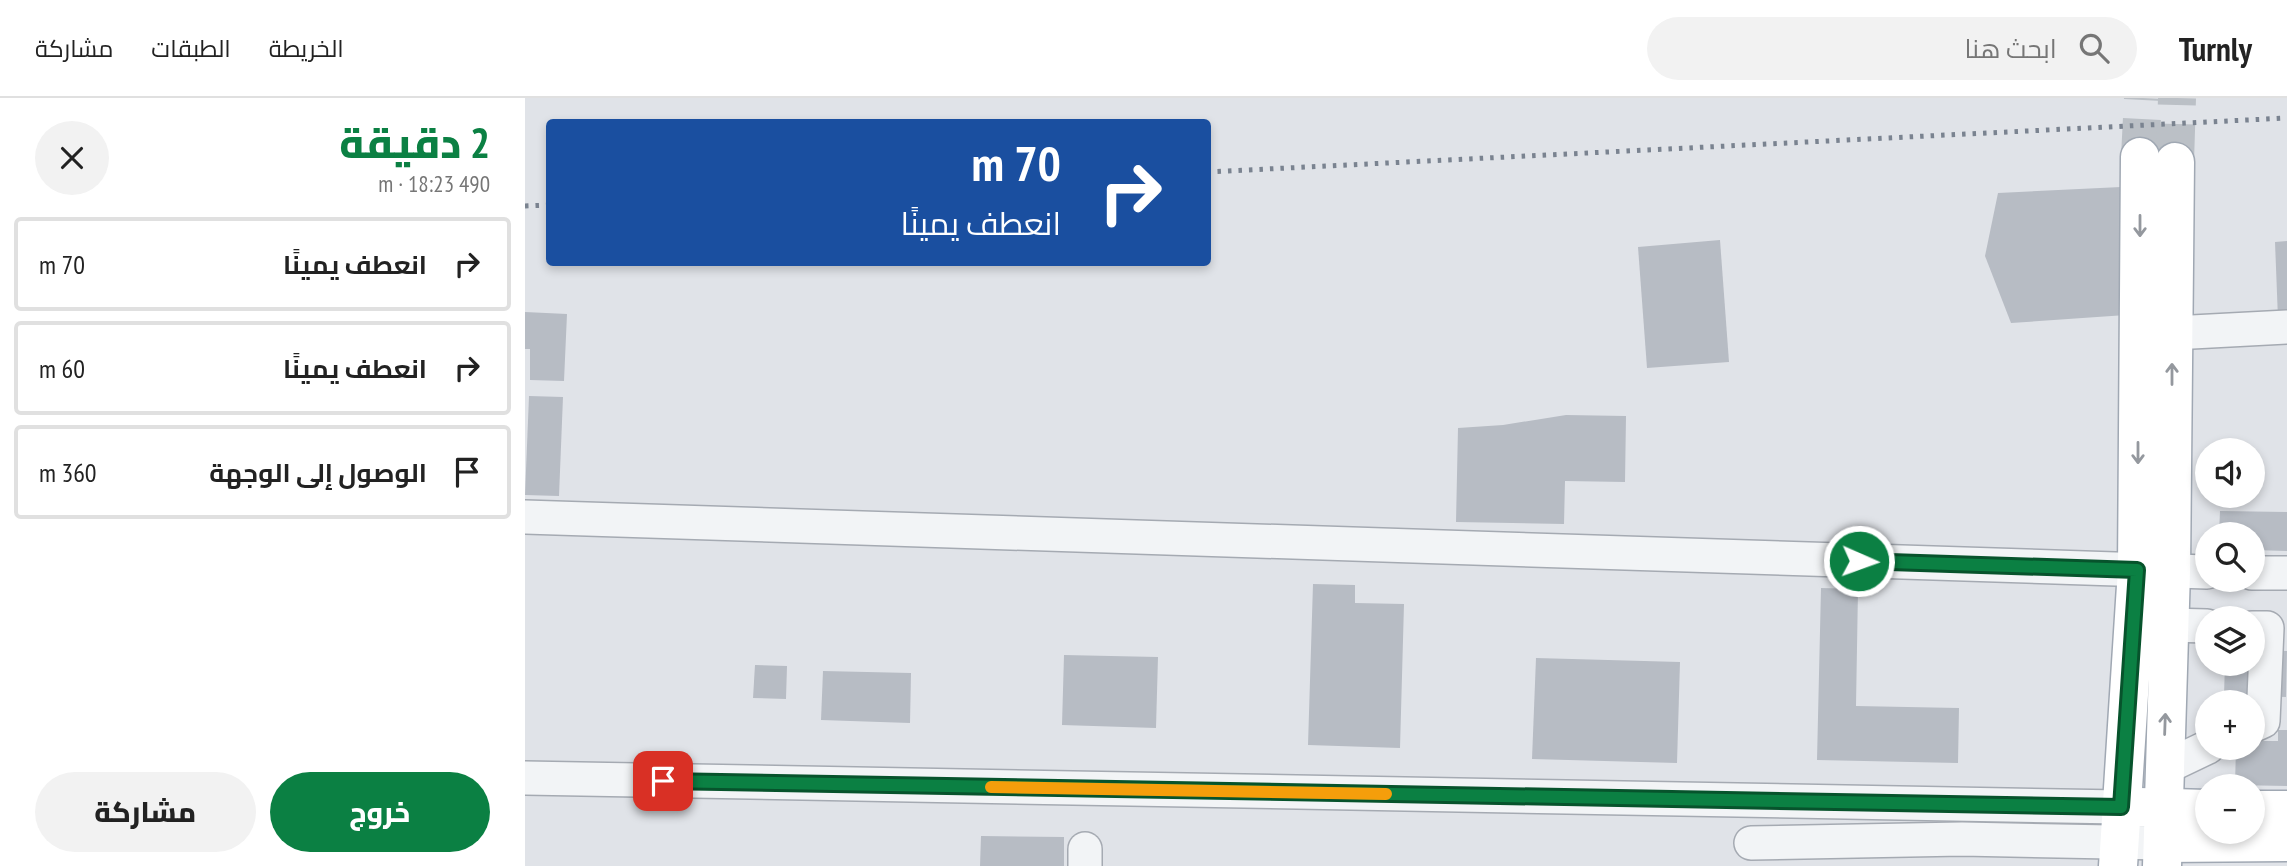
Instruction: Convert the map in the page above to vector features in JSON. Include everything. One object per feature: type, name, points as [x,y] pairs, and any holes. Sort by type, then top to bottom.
[{"type":"main road","points":[[2163,839],[2172,571],[2173,333],[2158,160],[2172,571],[2119,839],[2287,842]]},
{"type":"main road","points":[[2265,810],[2287,810]]},
{"type":"main road","points":[[2163,839],[2195,816]]},
{"type":"street","points":[[2173,333],[2287,327]]},
{"type":"street","points":[[525,517],[2172,571]]},
{"type":"street","points":[[2265,573],[2287,573]]},
{"type":"street","points":[[2169,625],[2195,626]]},
{"type":"street","points":[[2265,628],[2265,674]]},
{"type":"street","points":[[2164,768],[2195,753]]},
{"type":"street","points":[[525,778],[2119,839]]},
{"type":"street","points":[[1751,843],[2119,839]]},
{"type":"building","points":[[2121,187],[2126,315],[2011,323],[1985,256],[1998,193]]},
{"type":"building","points":[[1720,240],[1729,362],[1647,368],[1638,247]]},
{"type":"building","points":[[2287,241],[2287,318],[2278,319],[2275,242]]},
{"type":"building","points":[[525,312],[567,314],[564,381],[530,380],[530,349],[525,349]]},
{"type":"building","points":[[529,396],[563,397],[559,496],[525,495]]},
{"type":"building","points":[[1566,415],[1626,416],[1625,482],[1565,481],[1564,524],[1456,522],[1458,428],[1503,425]]},
{"type":"building","points":[[2220,511],[2287,512],[2287,551],[2265,550],[2265,522],[2220,522]]},
{"type":"building","points":[[1313,584],[1355,585],[1355,603],[1404,604],[1400,748],[1308,745]]},
{"type":"building","points":[[1821,588],[1858,589],[1856,706],[1959,708],[1958,763],[1817,760]]},
{"type":"building","points":[[2265,650],[2287,651],[2286,697],[2265,696],[2265,690],[2224,690],[2225,676],[2265,676]]},
{"type":"building","points":[[1064,655],[1158,657],[1156,728],[1062,725]]},
{"type":"building","points":[[1536,658],[1680,662],[1677,763],[1532,759]]},
{"type":"building","points":[[755,665],[787,666],[786,699],[753,698]]},
{"type":"building","points":[[823,671],[911,673],[910,723],[821,720]]},
{"type":"building","points":[[2278,730],[2287,730],[2287,786],[2265,786],[2265,774],[2235,774],[2236,760],[2265,760],[2265,741],[2278,741]]},
{"type":"building","points":[[981,836],[1064,837],[1064,866],[980,866]]},
{"type":"tunnel","points":[[2140,157],[2143,98]]},
{"type":"tunnel","points":[[2175,162],[2177,98]]},
{"type":"railway","points":[[1211,172],[2287,118]]},
{"type":"railway","points":[[525,206],[546,205]]},
{"type":"slow traffic","points":[[991,787],[1386,794]]},
{"type":"route","points":[[663,781],[2121,807],[2137,570],[1859,561]]}]
